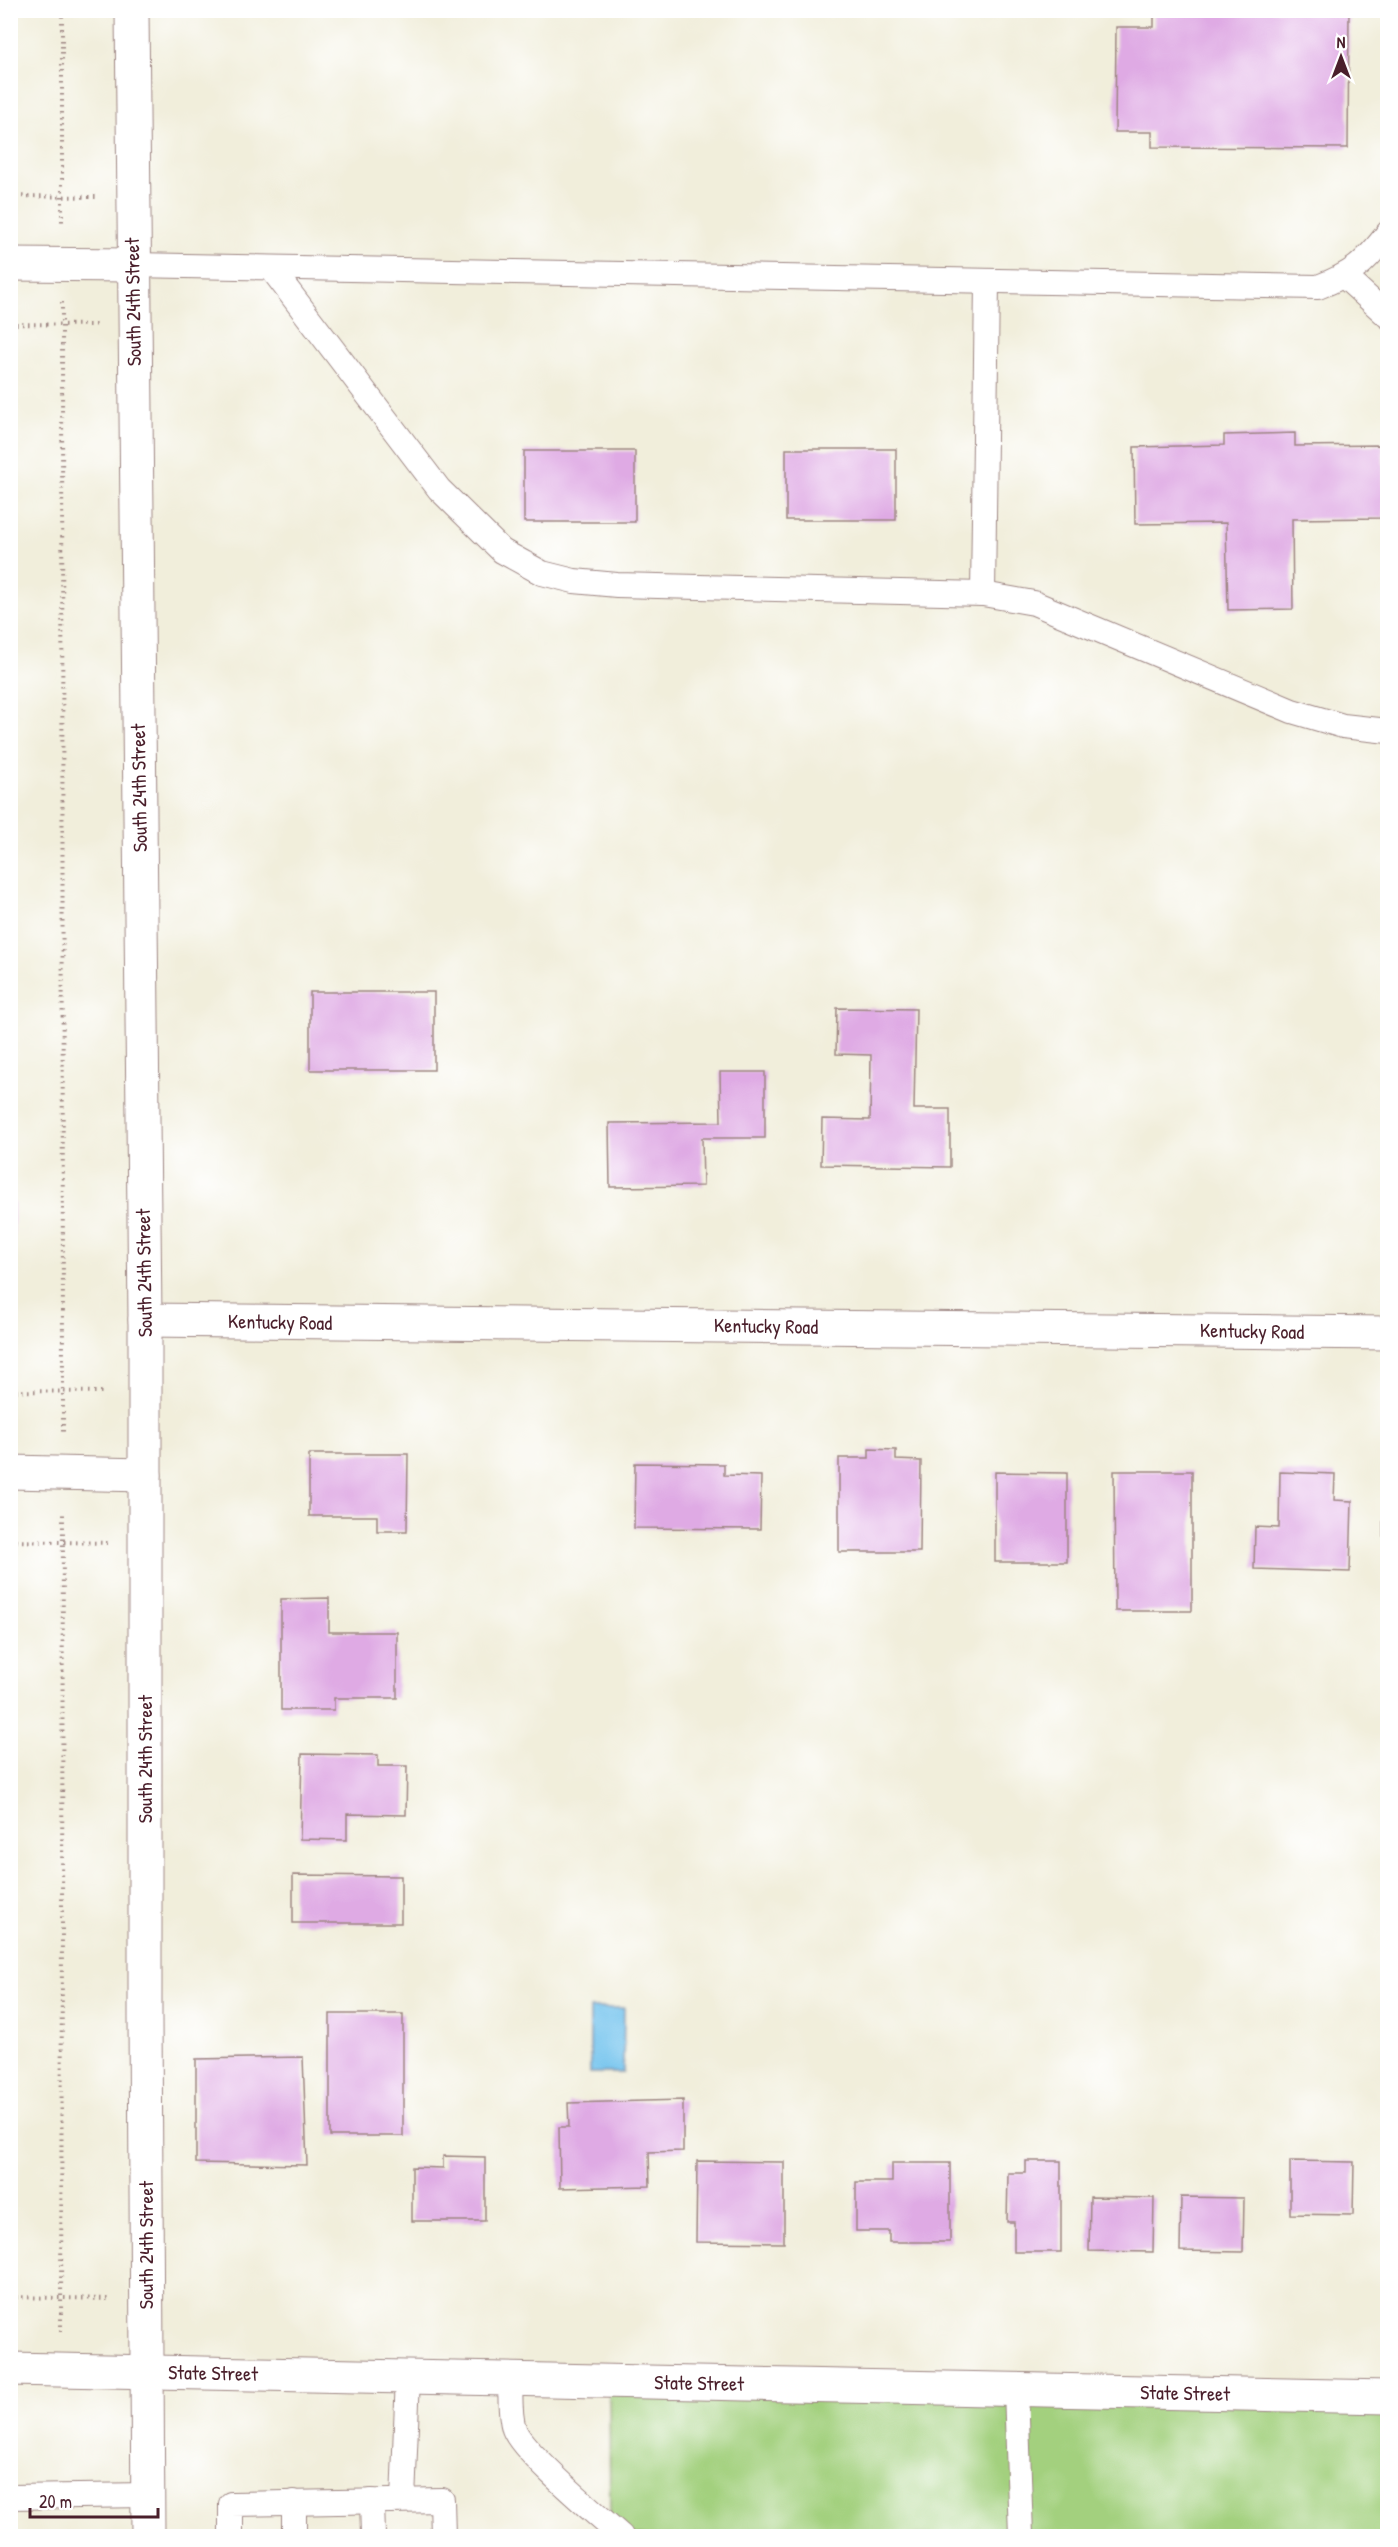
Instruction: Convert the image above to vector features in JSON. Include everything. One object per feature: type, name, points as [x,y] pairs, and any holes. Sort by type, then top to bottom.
[{"type":"main road","name":"South 24th Street","points":[[132,10],[133,325],[145,1320],[148,2536]]},
{"type":"main road","points":[[10,264],[133,266]]},
{"type":"main road","name":"Kentucky Road","points":[[145,1320],[1388,1333]]},
{"type":"main road","points":[[10,1472],[145,1475]]},
{"type":"main road","name":"State Street","points":[[10,2369],[1388,2397]]},
{"type":"lane","points":[[133,266],[1318,287],[1345,277],[1368,260],[1388,233]]},
{"type":"lane","points":[[271,268],[439,489],[502,552],[542,573],[573,580],[616,585],[983,594],[1034,603],[1292,711],[1342,726],[1388,731]]},
{"type":"lane","points":[[1345,277],[1388,316]]},
{"type":"lane","points":[[983,594],[987,282]]},
{"type":"lane","points":[[404,2500],[408,2377]]},
{"type":"lane","points":[[510,2379],[511,2415],[515,2432],[533,2454],[621,2536]]},
{"type":"lane","points":[[1016,2389],[1021,2536]]},
{"type":"lane","points":[[10,2498],[148,2495]]},
{"type":"lane","points":[[231,2536],[231,2504],[442,2500],[443,2536]]},
{"type":"lane","points":[[372,2501],[373,2536]]},
{"type":"lane","points":[[294,2502],[294,2536]]},
{"type":"path","points":[[61,2298],[62,10]]},
{"type":"path","points":[[10,196],[132,198]]},
{"type":"path","points":[[10,324],[133,325]]},
{"type":"path","points":[[10,1391],[145,1393]]},
{"type":"path","points":[[10,1541],[145,1543]]},
{"type":"path","points":[[10,2297],[146,2299]]},
{"type":"green space","points":[[609,2381],[1387,2397],[1387,2536],[610,2536]]},
{"type":"water","points":[[590,2008],[624,2008],[623,2073],[590,2073]]},
{"type":"building","points":[[1154,10],[1349,10],[1348,148],[1152,147],[1152,132],[1115,132],[1116,27],[1154,27]]},
{"type":"building","points":[[1295,433],[1295,446],[1383,445],[1384,518],[1292,519],[1293,609],[1228,610],[1226,523],[1135,524],[1134,447],[1224,445],[1224,435]]},
{"type":"building","points":[[786,449],[896,449],[896,520],[786,520]]},
{"type":"building","points":[[524,451],[635,451],[635,522],[524,522]]},
{"type":"building","points":[[310,992],[434,992],[434,1070],[310,1070]]},
{"type":"building","points":[[837,1008],[916,1009],[914,1109],[950,1109],[950,1167],[821,1165],[822,1119],[870,1120],[871,1055],[836,1054]]},
{"type":"building","points":[[720,1072],[765,1072],[765,1138],[702,1138],[703,1186],[610,1187],[609,1123],[721,1122]]},
{"type":"building","points":[[10,1201],[14,1201],[14,1269],[10,1269]]},
{"type":"building","points":[[869,1449],[896,1450],[896,1460],[921,1461],[920,1552],[839,1552],[839,1458],[869,1458]]},
{"type":"building","points":[[309,1454],[408,1454],[407,1531],[377,1531],[377,1516],[309,1516]]},
{"type":"building","points":[[635,1463],[724,1464],[724,1475],[761,1476],[760,1529],[634,1528]]},
{"type":"building","points":[[1114,1471],[1192,1471],[1192,1611],[1115,1611]]},
{"type":"building","points":[[995,1472],[1067,1473],[1067,1562],[995,1562]]},
{"type":"building","points":[[1280,1472],[1335,1474],[1334,1500],[1352,1501],[1350,1572],[1254,1569],[1255,1527],[1279,1528]]},
{"type":"building","points":[[1383,1497],[1388,1497],[1388,1536],[1383,1536]]},
{"type":"building","points":[[329,1598],[329,1632],[397,1632],[397,1698],[334,1698],[334,1710],[281,1710],[281,1599]]},
{"type":"building","points":[[302,1754],[378,1755],[378,1766],[407,1766],[406,1815],[347,1814],[347,1840],[300,1839]]},
{"type":"building","points":[[293,1875],[401,1876],[401,1923],[293,1923]]},
{"type":"building","points":[[330,2014],[403,2014],[403,2136],[330,2136]]},
{"type":"building","points":[[303,2057],[307,2165],[196,2163],[196,2059]]},
{"type":"building","points":[[683,2100],[683,2151],[649,2152],[650,2186],[560,2188],[559,2127],[569,2127],[568,2103]]},
{"type":"building","points":[[443,2156],[485,2157],[485,2221],[412,2221],[412,2167],[443,2168]]},
{"type":"building","points":[[697,2161],[784,2162],[784,2243],[696,2242]]},
{"type":"building","points":[[1026,2161],[1061,2161],[1061,2252],[1014,2252],[1014,2222],[1007,2222],[1008,2173],[1026,2173]]},
{"type":"building","points":[[1290,2161],[1354,2162],[1353,2215],[1290,2214]]},
{"type":"building","points":[[892,2163],[950,2163],[950,2242],[889,2242],[889,2231],[856,2231],[856,2182],[892,2182]]},
{"type":"building","points":[[1090,2197],[1154,2198],[1153,2252],[1089,2251]]},
{"type":"building","points":[[1181,2197],[1244,2198],[1243,2252],[1180,2251]]}]
